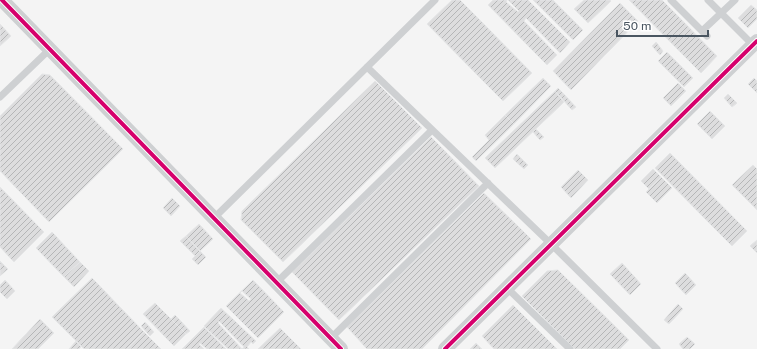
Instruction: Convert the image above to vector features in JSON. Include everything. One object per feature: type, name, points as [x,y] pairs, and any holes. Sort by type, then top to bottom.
[{"type":"street","points":[[2,0],[341,349]]},
{"type":"street","points":[[445,349],[755,43]]},
{"type":"lane","points":[[214,218],[435,0]]},
{"type":"lane","points":[[672,0],[705,34],[721,13],[735,0]]},
{"type":"lane","points":[[708,0],[755,43]]},
{"type":"lane","points":[[0,97],[50,48]]},
{"type":"lane","points":[[367,67],[551,244],[657,349]]},
{"type":"lane","points":[[277,282],[432,130]]},
{"type":"lane","points":[[331,338],[488,183]]},
{"type":"lane","points":[[507,288],[570,349]]},
{"type":"building","points":[[452,0],[460,0],[532,73],[503,101],[427,24]]},
{"type":"building","points":[[493,0],[507,0],[506,2],[518,12],[519,11],[508,0],[528,0],[570,42],[560,53],[526,18],[524,21],[557,55],[547,65],[488,5]]},
{"type":"building","points":[[533,0],[553,0],[583,30],[573,40]]},
{"type":"building","points":[[584,0],[611,1],[588,23],[574,9]]},
{"type":"building","points":[[629,0],[662,0],[717,56],[701,73]]},
{"type":"building","points":[[620,3],[638,21],[571,90],[553,71]]},
{"type":"building","points":[[751,5],[757,10],[757,19],[748,28],[738,18]]},
{"type":"building","points":[[0,24],[11,36],[0,46]]},
{"type":"building","points":[[656,42],[663,51],[660,55],[652,46]]},
{"type":"building","points":[[667,52],[693,78],[684,87],[658,61]]},
{"type":"building","points":[[42,74],[50,75],[123,149],[49,222],[0,171],[0,116]]},
{"type":"building","points":[[543,78],[551,86],[514,124],[505,115]]},
{"type":"building","points":[[754,78],[757,81],[757,93],[748,84]]},
{"type":"building","points":[[375,81],[422,128],[283,262],[241,220],[242,211]]},
{"type":"building","points":[[678,83],[686,91],[671,106],[663,98]]},
{"type":"building","points":[[558,88],[576,107],[572,110],[555,91]]},
{"type":"building","points":[[555,91],[564,102],[495,168],[485,158]]},
{"type":"building","points":[[728,94],[737,103],[732,107],[724,98]]},
{"type":"building","points":[[710,111],[725,126],[712,139],[697,124]]},
{"type":"building","points":[[505,115],[514,124],[476,161],[472,157],[489,140],[485,135]]},
{"type":"building","points":[[536,129],[544,137],[540,140],[533,132]]},
{"type":"building","points":[[431,137],[479,186],[339,320],[292,272]]},
{"type":"building","points":[[670,153],[747,231],[732,246],[655,168]]},
{"type":"building","points":[[517,154],[528,165],[524,169],[513,159]]},
{"type":"building","points":[[753,165],[757,169],[757,210],[732,185]]},
{"type":"building","points":[[653,169],[661,177],[649,189],[641,181]]},
{"type":"building","points":[[578,170],[588,180],[571,198],[561,187]]},
{"type":"building","points":[[661,177],[672,188],[657,203],[646,192]]},
{"type":"building","points":[[0,187],[44,232],[14,262],[0,247]]},
{"type":"building","points":[[484,193],[531,239],[422,349],[367,349],[347,327]]},
{"type":"building","points":[[172,198],[180,206],[171,216],[163,208]]},
{"type":"building","points":[[199,224],[213,239],[200,251],[186,236]]},
{"type":"building","points":[[52,232],[80,262],[64,277],[36,248]]},
{"type":"building","points":[[186,236],[200,251],[195,256],[180,241]]},
{"type":"building","points":[[757,240],[757,253],[750,246]]},
{"type":"building","points":[[200,251],[206,257],[198,265],[192,259]]},
{"type":"building","points":[[0,261],[8,269],[0,276]]},
{"type":"building","points":[[80,262],[89,271],[74,287],[64,277]]},
{"type":"building","points":[[622,263],[641,284],[630,295],[610,274]]},
{"type":"building","points":[[558,270],[629,340],[620,349],[575,349],[522,296],[547,271]]},
{"type":"building","points":[[685,273],[696,285],[686,295],[675,283]]},
{"type":"building","points":[[92,278],[144,332],[127,349],[84,349],[52,317]]},
{"type":"building","points":[[5,280],[15,291],[7,299],[0,292],[0,285]]},
{"type":"building","points":[[253,280],[284,312],[258,338],[226,306]],"holes":[[[242,291],[251,299],[249,301],[240,293]]]},
{"type":"building","points":[[155,303],[186,334],[174,346],[143,314]]},
{"type":"building","points":[[678,304],[683,309],[669,324],[664,320]]},
{"type":"building","points":[[513,305],[557,349],[494,349],[482,336]]},
{"type":"building","points":[[221,308],[256,341],[253,344],[251,342],[247,347],[249,349],[242,349],[228,349],[204,326]],"holes":[[[219,321],[244,347],[242,349],[218,323]]]},
{"type":"building","points":[[175,315],[190,331],[186,334],[171,319]]},
{"type":"building","points":[[40,319],[54,333],[38,349],[12,349]]},
{"type":"building","points":[[145,322],[154,332],[150,336],[141,326]]},
{"type":"building","points":[[204,327],[226,349],[207,349],[200,343],[199,344],[204,349],[182,349]]},
{"type":"building","points":[[280,328],[284,332],[267,349],[258,349]]},
{"type":"building","points":[[144,332],[161,349],[127,349]]},
{"type":"building","points":[[284,332],[301,349],[267,349]]},
{"type":"building","points":[[687,337],[695,344],[690,349],[683,349],[679,344]]},
{"type":"building","points":[[76,341],[81,347],[79,349],[69,349]]},
{"type":"building","points":[[476,343],[482,349],[470,349]]},
{"type":"cycle path","points":[[2,0],[341,349]]},
{"type":"cycle path","points":[[445,349],[757,41]]}]
